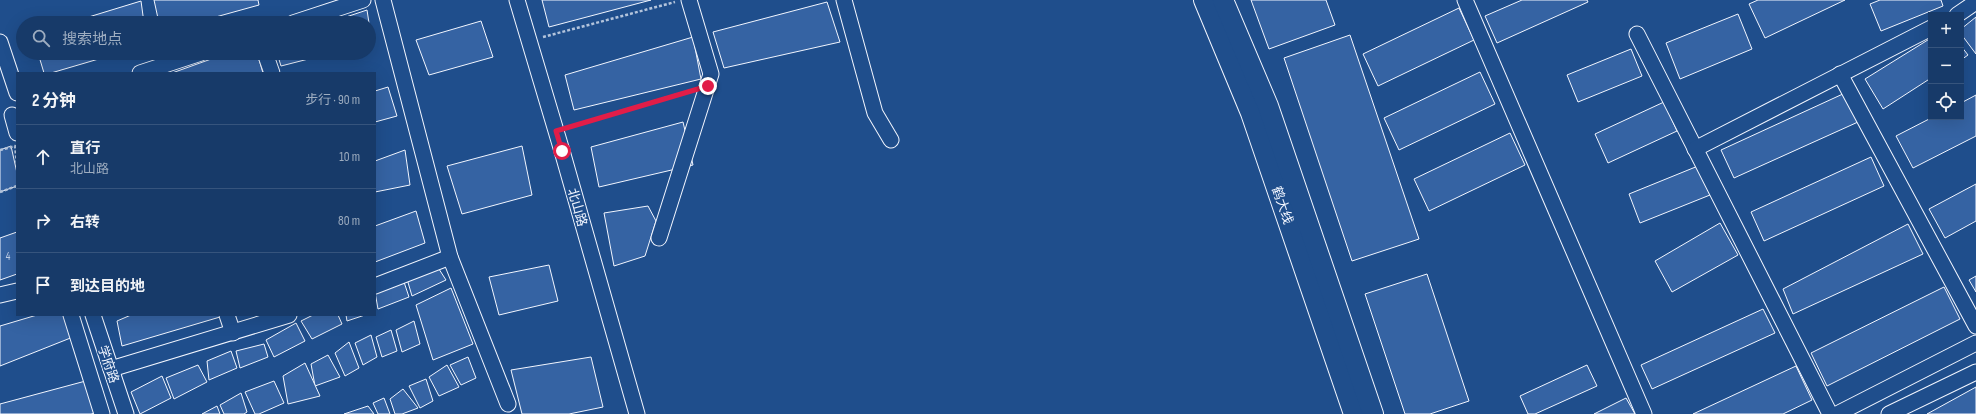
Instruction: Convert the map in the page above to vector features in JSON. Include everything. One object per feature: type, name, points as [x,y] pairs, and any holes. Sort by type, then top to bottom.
[{"type":"main road","name":"鹤大线","points":[[1204,0],[1251,113],[1354,414]]},
{"type":"main road","name":"鹤大线","points":[[1223,0],[1268,106],[1373,414]]},
{"type":"street","points":[[314,16],[363,0]]},
{"type":"street","points":[[383,0],[450,257],[508,404]]},
{"type":"street","name":"北山路","points":[[517,0],[556,131],[636,414]]},
{"type":"street","points":[[659,238],[711,74],[689,0]]},
{"type":"street","points":[[844,0],[875,113],[891,140]]},
{"type":"street","points":[[1470,2],[1644,414]]},
{"type":"street","points":[[1961,12],[1976,2]]},
{"type":"street","points":[[1695,149],[1928,30]]},
{"type":"street","points":[[1637,34],[1830,414]]},
{"type":"street","points":[[0,42],[16,90]]},
{"type":"street","points":[[145,72],[180,60]]},
{"type":"street","points":[[268,60],[272,72]]},
{"type":"street","points":[[1840,74],[1976,326]]},
{"type":"street","points":[[10,115],[16,130]]},
{"type":"street","points":[[376,286],[450,257]]},
{"type":"street","points":[[0,296],[16,291]]},
{"type":"street","points":[[71,316],[102,414]]},
{"type":"street","name":"学府路","points":[[93,316],[126,414]]},
{"type":"street","points":[[227,316],[233,333]]},
{"type":"street","points":[[111,369],[286,316]]},
{"type":"street","points":[[1837,414],[1976,343]]},
{"type":"street","points":[[1889,414],[1976,372]]},
{"type":"path","points":[[529,41],[681,0]]},
{"type":"path","points":[[556,131],[708,86]]},
{"type":"path","points":[[0,150],[15,146],[16,156]]},
{"type":"path","points":[[0,192],[16,186]]},
{"type":"building","points":[[154,0],[258,0],[259,5],[219,16],[157,16]]},
{"type":"building","points":[[542,0],[651,0],[549,27]]},
{"type":"building","points":[[1251,0],[1326,0],[1335,25],[1269,49]]},
{"type":"building","points":[[1522,0],[1587,0],[1588,2],[1497,43],[1485,16]]},
{"type":"building","points":[[1758,0],[1845,0],[1765,38],[1749,4]]},
{"type":"building","points":[[1880,0],[1941,0],[1943,6],[1881,31],[1870,4]]},
{"type":"building","points":[[141,1],[143,16],[92,16]]},
{"type":"building","points":[[827,2],[840,42],[724,68],[713,32]]},
{"type":"building","points":[[1459,8],[1474,40],[1378,86],[1363,54]]},
{"type":"building","points":[[367,10],[368,16],[349,16]]},
{"type":"building","points":[[1738,14],[1752,49],[1680,79],[1666,43]]},
{"type":"building","points":[[1976,17],[1976,54],[1964,38],[1964,27]]},
{"type":"building","points":[[481,21],[493,57],[429,75],[416,40]]},
{"type":"building","points":[[1350,35],[1419,239],[1352,261],[1284,58]]},
{"type":"building","points":[[693,37],[701,79],[574,110],[565,75]]},
{"type":"building","points":[[1928,40],[1928,80],[1883,109],[1865,79]]},
{"type":"building","points":[[1631,49],[1642,76],[1578,102],[1567,75]]},
{"type":"building","points":[[1964,50],[1968,55],[1964,58]]},
{"type":"building","points":[[40,60],[95,60],[54,72],[44,72]]},
{"type":"building","points":[[208,60],[259,60],[263,72],[175,72]]},
{"type":"building","points":[[279,60],[305,60],[281,66]]},
{"type":"building","points":[[1480,72],[1495,104],[1399,150],[1384,118]]},
{"type":"building","points":[[388,87],[397,116],[376,122],[376,91]]},
{"type":"building","points":[[1845,93],[1858,122],[1734,178],[1721,150]]},
{"type":"building","points":[[1976,95],[1976,136],[1913,168],[1896,136],[1928,120],[1964,120],[1964,101]]},
{"type":"building","points":[[1664,102],[1677,131],[1608,163],[1595,134]]},
{"type":"building","points":[[683,122],[693,165],[599,187],[591,147]]},
{"type":"building","points":[[1510,133],[1525,165],[1429,211],[1414,179]]},
{"type":"building","points":[[11,146],[16,168],[16,186],[0,192],[0,150]]},
{"type":"building","points":[[522,146],[532,195],[462,214],[447,166]]},
{"type":"building","points":[[405,150],[410,185],[376,192],[376,161]]},
{"type":"building","points":[[1871,157],[1884,186],[1764,241],[1751,212]]},
{"type":"building","points":[[1698,166],[1710,195],[1640,223],[1629,194]]},
{"type":"building","points":[[1976,184],[1976,221],[1945,238],[1929,209]]},
{"type":"building","points":[[648,206],[656,221],[645,256],[614,266],[604,213]]},
{"type":"building","points":[[416,211],[425,243],[376,262],[376,226]]},
{"type":"building","points":[[1720,223],[1738,255],[1672,292],[1655,261]]},
{"type":"building","points":[[1908,224],[1923,254],[1793,314],[1783,289]]},
{"type":"building","points":[[16,232],[16,274],[0,280],[0,238]]},
{"type":"building","points":[[549,265],[558,301],[499,315],[489,277]]},
{"type":"building","points":[[437,266],[446,280],[412,296],[407,279]]},
{"type":"building","points":[[1427,274],[1469,401],[1430,414],[1405,414],[1365,294]]},
{"type":"building","points":[[1976,276],[1976,292],[1969,280]]},
{"type":"building","points":[[404,282],[409,297],[378,309],[376,292]]},
{"type":"building","points":[[1944,287],[1960,319],[1827,386],[1811,353]]},
{"type":"building","points":[[451,288],[473,344],[433,360],[416,305]]},
{"type":"building","points":[[1763,309],[1775,333],[1652,389],[1641,365]]},
{"type":"building","points":[[34,316],[65,316],[73,337],[0,366],[0,326]]},
{"type":"building","points":[[129,316],[220,316],[122,346],[117,321]]},
{"type":"building","points":[[311,316],[338,316],[342,324],[312,339],[301,321]]},
{"type":"building","points":[[346,316],[362,316],[347,321]]},
{"type":"building","points":[[414,321],[420,344],[402,352],[396,330]]},
{"type":"building","points":[[296,323],[305,341],[274,357],[266,340]]},
{"type":"building","points":[[391,330],[397,351],[382,357],[376,337]]},
{"type":"building","points":[[371,335],[377,357],[363,365],[355,343]]},
{"type":"building","points":[[349,342],[359,368],[345,376],[335,353]]},
{"type":"building","points":[[264,344],[268,357],[240,368],[236,351]]},
{"type":"building","points":[[231,351],[237,368],[209,380],[207,361]]},
{"type":"building","points":[[328,355],[340,377],[315,386],[311,364]]},
{"type":"building","points":[[468,357],[476,378],[461,385],[450,365]]},
{"type":"building","points":[[591,357],[603,407],[569,414],[522,414],[511,370]]},
{"type":"building","points":[[305,363],[320,396],[288,404],[283,376]]},
{"type":"building","points":[[198,365],[207,382],[174,399],[166,378]]},
{"type":"building","points":[[447,365],[459,387],[439,396],[429,377]]},
{"type":"building","points":[[1587,365],[1597,386],[1535,414],[1528,414],[1520,396]]},
{"type":"building","points":[[1796,366],[1812,400],[1783,414],[1693,414]]},
{"type":"building","points":[[162,376],[171,398],[140,414],[131,392]]},
{"type":"building","points":[[93,379],[105,410],[91,414],[0,414],[0,404]]},
{"type":"building","points":[[426,379],[433,401],[420,408],[409,386]]},
{"type":"building","points":[[274,381],[284,403],[259,414],[255,414],[245,392]]},
{"type":"building","points":[[1976,387],[1976,414],[1927,414]]},
{"type":"building","points":[[403,389],[418,408],[402,414],[395,414],[390,399]]},
{"type":"building","points":[[241,393],[247,412],[244,414],[224,414],[220,405]]},
{"type":"building","points":[[384,398],[390,414],[378,414],[373,403]]},
{"type":"building","points":[[1626,398],[1635,414],[1594,414]]},
{"type":"building","points":[[217,406],[220,414],[202,414]]},
{"type":"building","points":[[368,406],[374,414],[344,414]]},
{"type":"route","points":[[562,151],[556,131],[708,86]]}]
